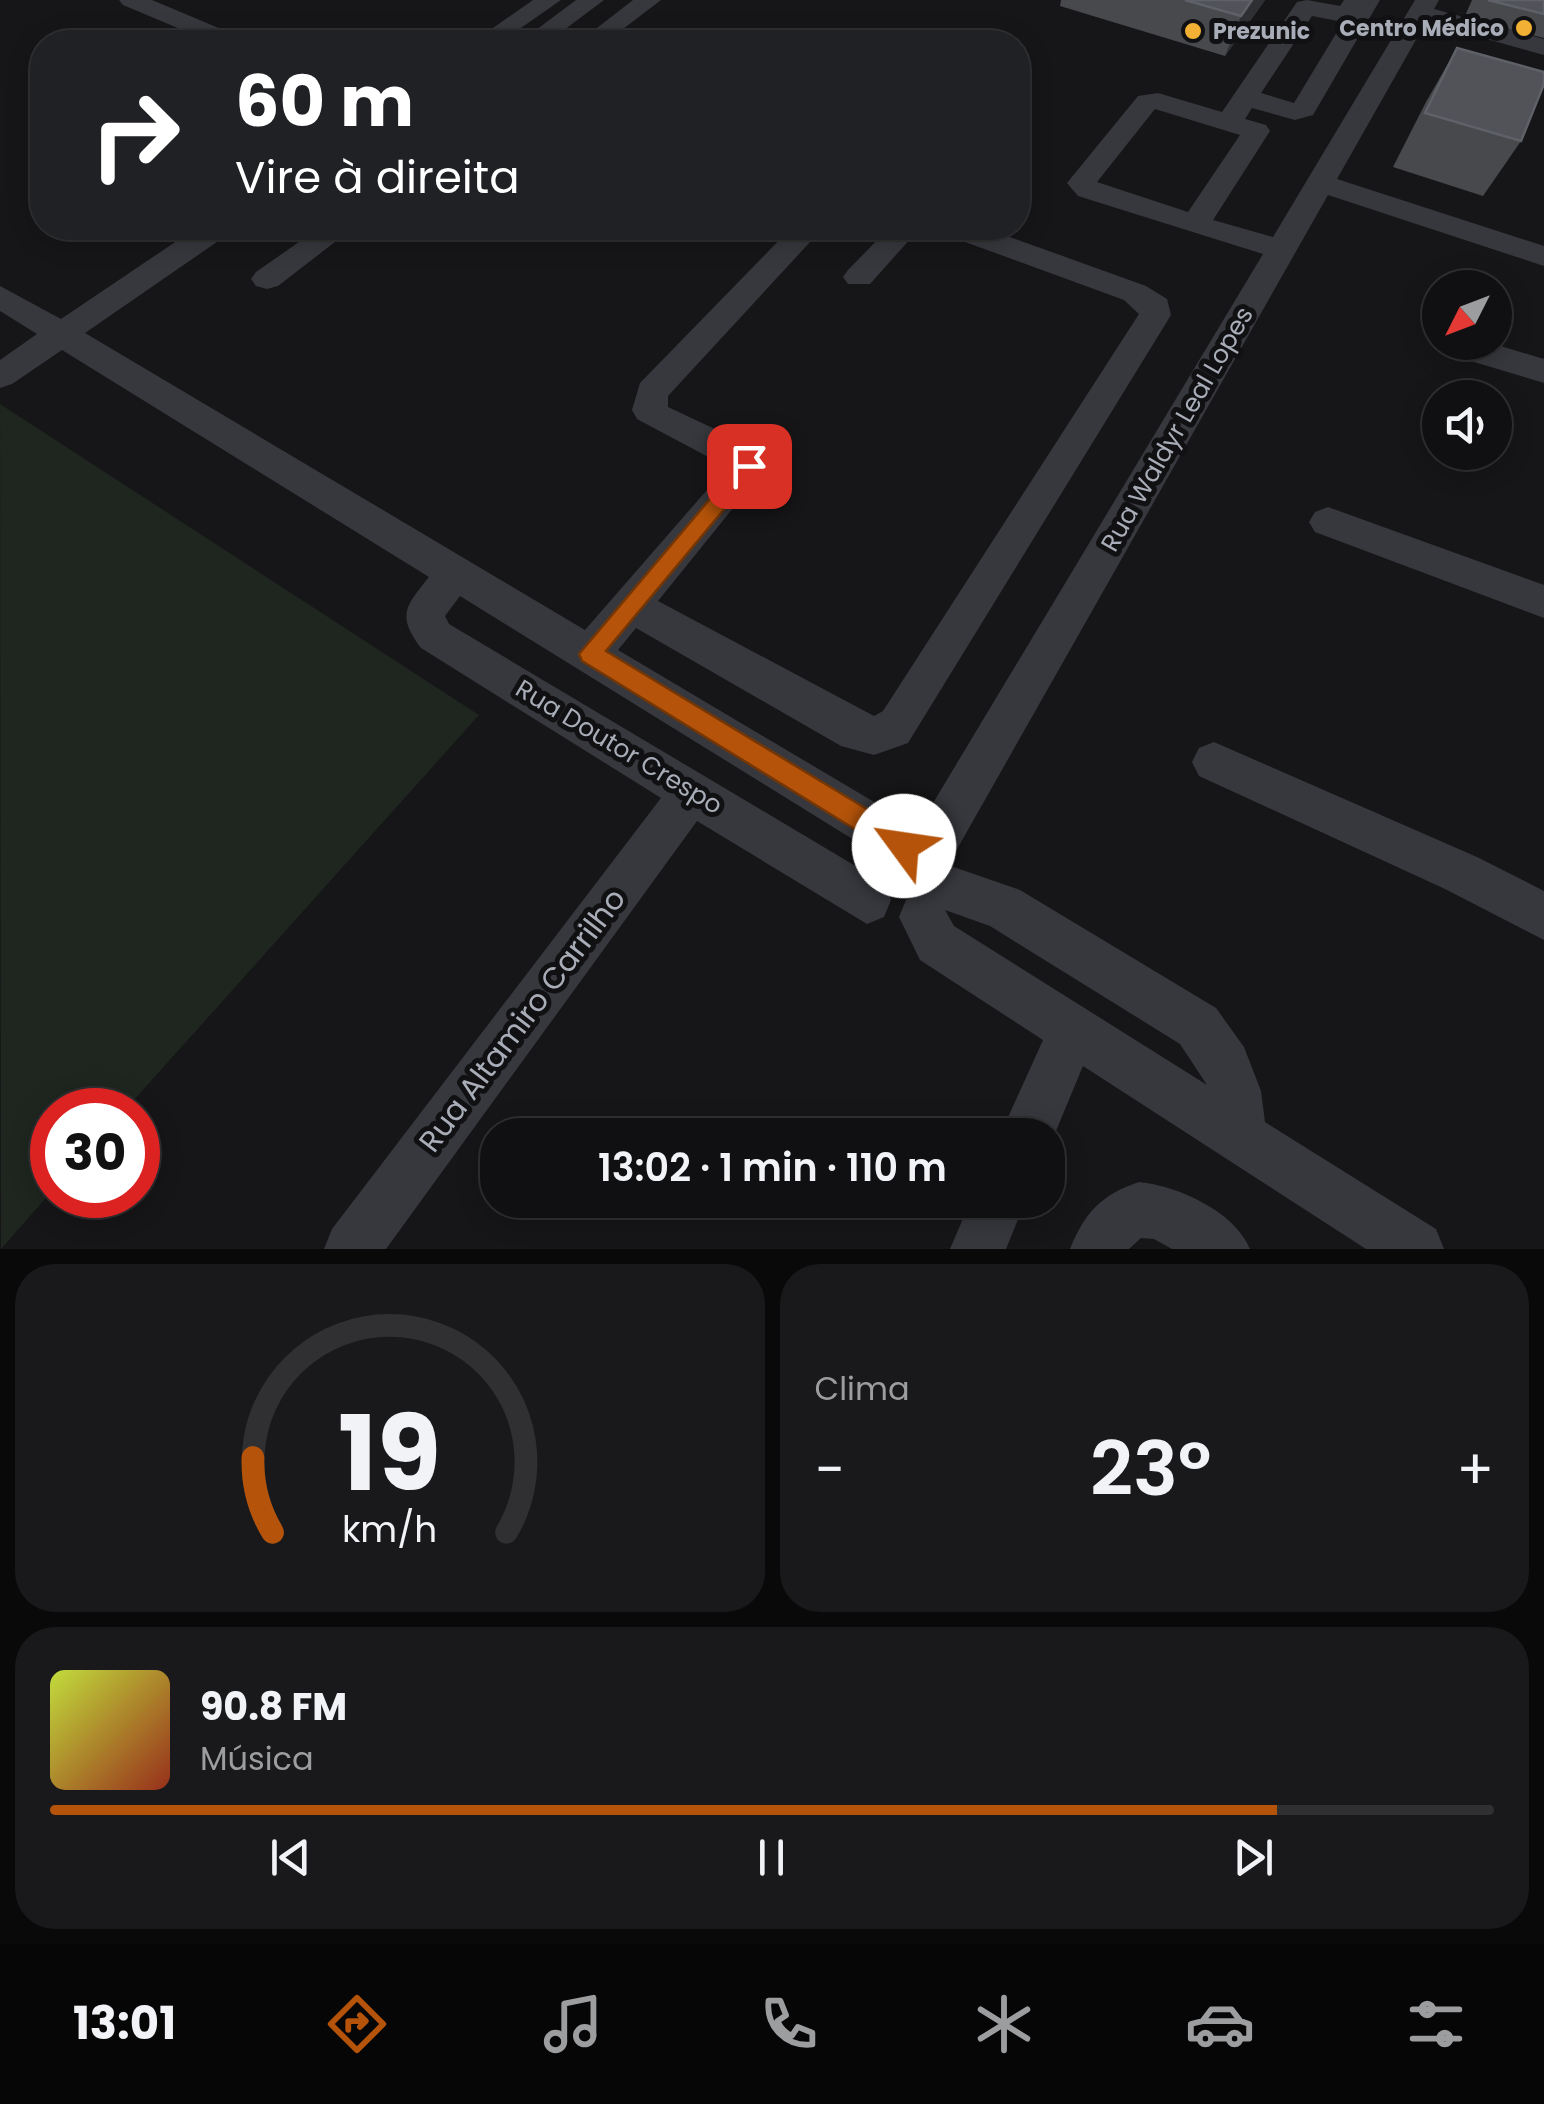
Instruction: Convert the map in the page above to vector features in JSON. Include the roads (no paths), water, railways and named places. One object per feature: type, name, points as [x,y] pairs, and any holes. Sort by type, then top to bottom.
[{"type":"street","points":[[131,0],[202,30]]},
{"type":"street","points":[[503,30],[549,0]]},
{"type":"street","points":[[549,30],[592,0]]},
{"type":"street","points":[[608,30],[649,0]]},
{"type":"street","points":[[1237,110],[1306,7],[1342,16],[1356,0]]},
{"type":"street","points":[[1282,250],[1088,190],[1081,183],[1146,102],[1237,110],[1294,112],[1304,108],[1368,0]]},
{"type":"street","points":[[1423,6],[1544,47]]},
{"type":"street","name":"Rua Waldyr Leal Lopes","points":[[924,876],[1423,6]]},
{"type":"street","points":[[1195,224],[1256,135],[1237,110]]},
{"type":"street","points":[[1321,183],[1542,251]]},
{"type":"street","points":[[7,362],[63,334],[199,240]]},
{"type":"street","points":[[267,280],[322,240]]},
{"type":"street","points":[[590,654],[749,466],[738,456],[656,416],[649,410],[652,392],[797,240]]},
{"type":"street","points":[[859,277],[894,240]]},
{"type":"street","points":[[632,606],[856,732],[872,737],[887,735],[898,725],[1155,314],[1156,306],[1135,293],[990,240]]},
{"type":"street","points":[[0,297],[590,654],[924,876],[1003,908],[1198,1026],[1222,1053],[1237,1086],[1240,1139]]},
{"type":"street","points":[[1507,360],[1544,371]]},
{"type":"street","points":[[1328,522],[1544,602]]},
{"type":"street","name":"Rua Doutor Crespo","points":[[454,573],[425,612],[426,624],[435,636],[866,900],[882,916],[903,922],[924,876]]},
{"type":"street","points":[[1214,762],[1461,873],[1544,916]]},
{"type":"street","name":"Rua Altamiro Carrilho","points":[[352,1249],[692,792]]},
{"type":"street","points":[[866,900],[864,867],[874,854],[888,847],[924,876],[937,943],[1416,1249]]},
{"type":"street","points":[[1035,1118],[1072,1030]]},
{"type":"street","points":[[1098,1249],[1114,1221],[1130,1209],[1154,1209],[1222,1249]]},
{"type":"street","points":[[978,1249],[992,1218]]},
{"type":"place","name":"Centro Médico","points":[[1524,28]]},
{"type":"place","name":"Prezunic","points":[[1193,31]]}]
